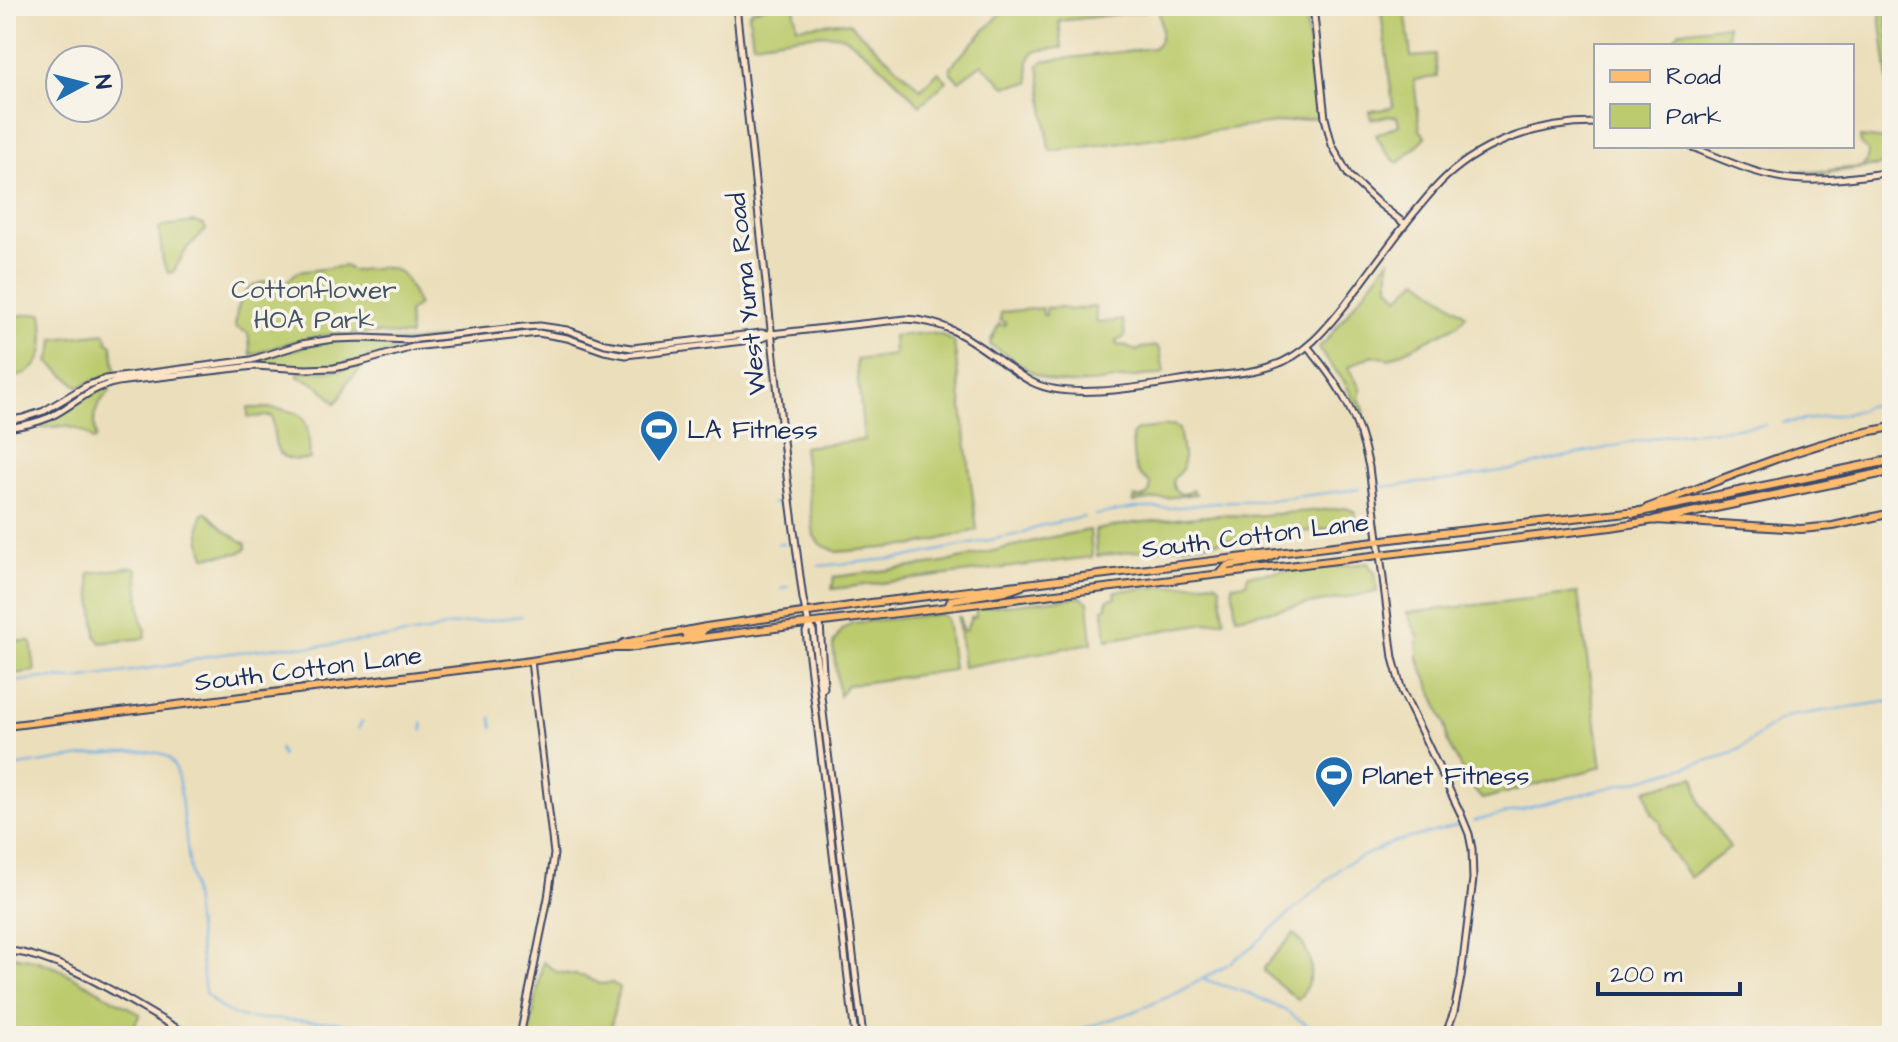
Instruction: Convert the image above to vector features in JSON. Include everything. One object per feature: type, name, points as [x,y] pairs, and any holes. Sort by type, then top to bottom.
[{"type":"highway","points":[[1633,513],[1892,460]]},
{"type":"highway","points":[[1655,520],[1892,471]]},
{"type":"main road","name":"South Cotton Lane","points":[[614,648],[624,643],[706,627],[806,611],[1378,540],[1633,513],[1799,450],[1892,427]]},
{"type":"main road","name":"South Cotton Lane","points":[[6,726],[1655,520],[1801,529],[1833,526],[1892,513]]},
{"type":"main road","points":[[1221,573],[1227,566],[1266,559],[1287,551]]},
{"type":"main road","points":[[1092,575],[1093,589]]},
{"type":"main road","points":[[948,607],[949,602],[955,599],[1011,590],[1032,583]]},
{"type":"main road","points":[[664,643],[701,633],[706,627]]},
{"type":"street","name":"West Yuma Road","points":[[736,6],[788,490],[806,611],[813,631],[859,1036]]},
{"type":"street","points":[[1313,6],[1326,123],[1332,145],[1349,176],[1405,224]]},
{"type":"street","points":[[6,421],[44,411],[86,386],[105,379],[251,360],[302,344],[333,339],[410,340],[534,326],[560,328],[605,344],[632,348],[761,333],[920,320],[951,328],[966,336],[1030,381],[1053,390],[1071,392],[1261,370],[1288,360],[1308,347],[1329,325],[1405,224],[1447,176],[1465,162],[1491,146],[1523,133],[1554,126],[1594,123]]},
{"type":"street","points":[[1695,148],[1741,167],[1789,179],[1824,180],[1892,172]]},
{"type":"street","points":[[6,428],[47,418],[86,393],[116,382],[250,367],[334,368],[413,347],[538,333],[567,338],[604,351],[634,355],[760,339],[771,334]]},
{"type":"street","points":[[1308,347],[1335,379],[1363,442],[1399,683],[1465,824],[1472,849],[1473,879],[1460,986],[1445,1036]]},
{"type":"street","points":[[820,623],[824,688],[820,691]]},
{"type":"street","name":"West Yuma Road","points":[[809,625],[806,632],[850,999],[859,1036]]},
{"type":"street","points":[[520,1036],[554,854],[531,661]]},
{"type":"street","points":[[817,725],[830,808],[835,811]]},
{"type":"street","points":[[6,950],[27,953],[69,967],[167,1023],[197,1036]]},
{"type":"green space","points":[[794,6],[797,27],[849,23],[921,89],[938,72],[947,81],[920,105],[869,56],[840,36],[809,35],[753,43],[749,15],[752,10]]},
{"type":"green space","points":[[1008,6],[1029,6],[1038,13],[1043,6],[1145,6],[1145,11],[1059,21],[1062,48],[1032,54],[1030,83],[1005,86],[982,64],[959,81],[951,73],[951,66]]},
{"type":"green space","points":[[1158,6],[1304,6],[1318,116],[1051,151],[1039,65],[1044,61],[1153,48],[1161,34]]},
{"type":"green space","points":[[1879,6],[1885,6],[1892,65],[1892,164],[1820,175],[1799,173],[1795,171],[1861,167],[1867,160],[1868,151],[1861,145],[1860,137],[1886,140],[1889,88]]},
{"type":"green space","points":[[1405,8],[1411,57],[1435,55],[1437,77],[1414,80],[1420,130],[1426,137],[1400,162],[1385,151],[1376,135],[1399,125],[1397,117],[1371,119],[1370,111],[1393,106],[1381,11]]},
{"type":"green space","points":[[1727,25],[1728,36],[1705,39],[1706,44],[1655,44],[1671,42],[1680,31]]},
{"type":"green space","points":[[195,222],[204,225],[206,230],[188,247],[173,272],[168,273],[163,262],[159,229]]},
{"type":"green space","points":[[1389,260],[1389,286],[1399,297],[1418,279],[1466,315],[1458,325],[1389,359],[1372,355],[1348,367],[1361,390],[1359,397],[1364,409],[1363,417],[1344,381],[1319,347]]},
{"type":"green space","name":"Cottonflower HOA Park","points":[[345,266],[353,271],[388,268],[401,274],[418,305],[408,313],[410,336],[367,333],[327,335],[298,340],[251,355],[248,333],[235,327],[241,299],[248,289],[266,281],[289,280],[297,272]]},
{"type":"green space","points":[[1062,307],[1068,310],[1095,307],[1097,323],[1123,320],[1125,337],[1116,341],[1117,345],[1136,351],[1157,346],[1164,372],[1089,383],[1060,382],[1038,376],[991,346],[999,324],[1005,326],[1006,323],[1000,320],[1001,312],[1042,308],[1043,315],[1046,315],[1046,308]]},
{"type":"green space","points":[[42,313],[44,337],[41,356],[29,371],[6,379],[6,317]]},
{"type":"green space","points":[[105,333],[112,345],[116,375],[79,387],[49,362],[54,339]]},
{"type":"green space","points":[[928,333],[954,342],[977,530],[917,545],[837,552],[820,544],[814,536],[803,447],[864,440],[856,360],[894,355],[893,336]]},
{"type":"green space","points":[[475,335],[410,346],[335,366],[267,365],[203,370],[254,361],[318,343],[359,339],[405,342]]},
{"type":"green space","points":[[358,366],[360,370],[348,381],[335,403],[319,387],[298,377],[298,372]]},
{"type":"green space","points":[[108,387],[110,391],[96,412],[96,438],[93,441],[76,428],[41,428],[40,424]]},
{"type":"green space","points":[[248,408],[279,409],[300,416],[307,429],[310,459],[282,456],[276,445],[272,416],[248,417]]},
{"type":"green space","points":[[1173,425],[1179,429],[1183,461],[1182,469],[1173,480],[1173,487],[1181,494],[1192,490],[1196,494],[1133,502],[1135,497],[1146,496],[1151,485],[1135,467],[1132,436],[1137,430]]},
{"type":"green space","points":[[1346,508],[1355,512],[1356,520],[1351,526],[1097,556],[1095,530],[1217,515],[1251,516]]},
{"type":"green space","points":[[204,513],[246,544],[246,549],[239,553],[205,557],[200,528]]},
{"type":"green space","points":[[1090,530],[1092,557],[832,589],[834,577],[943,563]]},
{"type":"green space","points":[[1368,563],[1375,572],[1377,592],[1236,617],[1232,585],[1246,583],[1248,575]]},
{"type":"green space","points":[[137,569],[145,638],[101,643],[96,636],[89,573]]},
{"type":"green space","points":[[1215,582],[1220,586],[1224,620],[1107,640],[1103,609],[1107,607],[1107,600],[1116,597],[1115,591]]},
{"type":"green space","points":[[1578,593],[1602,767],[1482,799],[1469,784],[1447,741],[1445,724],[1418,657],[1418,636],[1407,613]]},
{"type":"green space","points":[[1081,597],[1088,602],[1092,643],[963,667],[958,617],[962,631],[966,630],[971,618],[976,617],[976,608]]},
{"type":"green space","points":[[941,614],[947,619],[953,670],[847,685],[839,696],[833,645],[841,630],[852,623]]},
{"type":"green space","points":[[31,641],[35,671],[6,675],[6,642]]},
{"type":"green space","points":[[1694,777],[1701,804],[1730,848],[1690,877],[1669,849],[1661,823],[1652,813],[1646,790]]},
{"type":"green space","points":[[1294,934],[1306,950],[1311,966],[1308,983],[1298,1000],[1264,971],[1264,967]]},
{"type":"green space","points":[[6,955],[57,968],[140,1014],[129,1036],[121,1036],[103,1027],[96,1036],[6,1036]]},
{"type":"green space","points":[[543,962],[557,972],[619,987],[609,1036],[529,1036]]},
{"type":"waterway","points":[[1783,423],[1892,403]]},
{"type":"waterway","points":[[1380,487],[1512,470],[1668,435],[1765,425]]},
{"type":"waterway","points":[[763,435],[769,434]]},
{"type":"waterway","points":[[1095,515],[1135,508],[1261,501],[1359,489]]},
{"type":"waterway","points":[[772,504],[780,503]]},
{"type":"waterway","points":[[819,566],[902,558],[1084,517]]},
{"type":"waterway","points":[[778,544],[784,544]]},
{"type":"waterway","points":[[781,589],[788,587]]},
{"type":"waterway","points":[[6,683],[44,678],[76,679],[180,664],[208,656],[285,646],[315,647],[522,616]]},
{"type":"waterway","points":[[1474,821],[1644,779],[1730,754],[1789,716],[1892,701]]},
{"type":"waterway","points":[[491,717],[493,727]]},
{"type":"waterway","points":[[358,729],[362,722]]},
{"type":"waterway","points":[[422,722],[423,731]]},
{"type":"waterway","points":[[279,749],[282,756]]},
{"type":"waterway","points":[[6,768],[137,751],[166,756],[175,767],[179,781],[205,993],[223,1009],[244,1018],[338,1022],[413,1036]]},
{"type":"waterway","points":[[1060,1036],[1133,1012],[1177,993],[1224,967],[1252,947],[1344,865],[1394,842],[1457,826]]},
{"type":"waterway","points":[[1203,979],[1251,994],[1286,1011],[1324,1036]]},
{"type":"place","name":"LA Fitness","points":[[659,463]]},
{"type":"place","name":"Planet Fitness","points":[[1334,809]]}]
